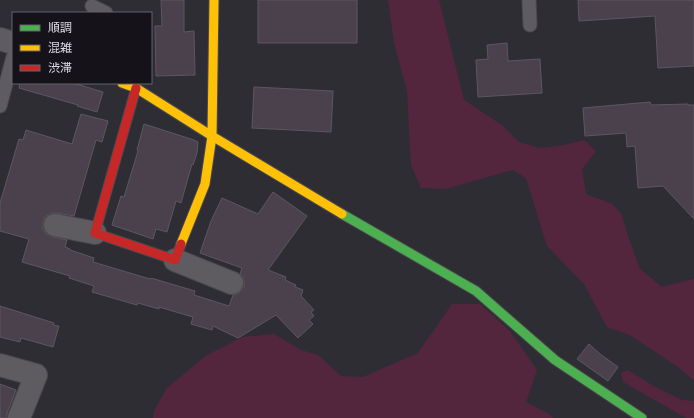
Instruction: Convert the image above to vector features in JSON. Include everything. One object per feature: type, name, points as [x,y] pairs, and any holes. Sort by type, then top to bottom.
[{"type":"street","points":[[175,260],[205,184],[212,136],[214,0]]},
{"type":"street","points":[[0,39],[12,44]]},
{"type":"street","points":[[127,84],[137,86],[212,136],[355,222],[476,291],[556,360],[642,418]]},
{"type":"street","points":[[95,233],[137,86]]},
{"type":"street","points":[[55,225],[95,233],[175,260],[232,282]]},
{"type":"street","points":[[0,365],[36,375],[20,418]]},
{"type":"lane","points":[[529,0],[530,25]]},
{"type":"lane","points":[[92,6],[104,12]]},
{"type":"lane","points":[[0,106],[12,61]]},
{"type":"shaded area","points":[[388,0],[439,0],[464,100],[503,126],[519,142],[540,148],[565,145],[584,140],[596,151],[582,169],[586,194],[612,204],[621,213],[640,269],[662,287],[694,279],[694,381],[681,369],[630,335],[607,327],[584,284],[547,246],[526,178],[513,170],[445,189],[421,188],[411,165],[407,91],[394,43]]},
{"type":"shaded area","points":[[452,304],[480,304],[510,331],[537,370],[526,402],[549,414],[553,418],[153,418],[154,411],[167,388],[207,355],[243,337],[274,334],[301,350],[318,355],[341,376],[363,377],[418,353]]},
{"type":"shaded area","points":[[628,370],[655,387],[682,400],[694,401],[694,418],[686,418],[623,382],[621,373]]},
{"type":"building","points":[[161,0],[184,0],[184,32],[194,31],[195,75],[156,76],[155,26],[162,26]]},
{"type":"building","points":[[258,0],[357,0],[357,43],[258,43]]},
{"type":"building","points":[[578,0],[694,0],[694,66],[658,68],[655,16],[579,21]]},
{"type":"building","points":[[507,43],[508,61],[540,59],[542,93],[478,97],[476,60],[488,59],[487,45]]},
{"type":"building","points":[[20,84],[76,84],[103,92],[97,112],[19,88]]},
{"type":"building","points":[[254,87],[333,91],[331,132],[252,128]]},
{"type":"building","points":[[650,102],[651,105],[694,105],[694,219],[663,186],[638,188],[635,146],[627,147],[626,133],[585,136],[583,108]]},
{"type":"building","points":[[81,114],[108,121],[102,142],[96,140],[74,216],[51,213],[45,217],[43,222],[43,229],[46,234],[67,240],[65,247],[94,258],[93,262],[195,291],[194,295],[229,306],[233,295],[239,293],[244,287],[244,281],[240,274],[242,268],[200,253],[211,221],[222,198],[258,214],[273,192],[307,216],[268,270],[286,277],[285,280],[296,285],[295,287],[303,290],[301,296],[314,310],[311,312],[314,316],[309,320],[313,324],[298,338],[276,315],[238,338],[213,326],[212,330],[191,324],[193,317],[159,307],[159,309],[138,303],[137,305],[92,292],[94,286],[69,278],[70,276],[22,262],[29,239],[0,231],[0,203],[19,139],[23,140],[26,130],[72,144]]},
{"type":"building","points":[[144,124],[198,142],[197,153],[193,165],[192,164],[181,203],[176,201],[167,232],[156,229],[153,239],[112,225],[121,196],[124,197],[138,151]]},
{"type":"building","points":[[0,306],[54,323],[53,325],[59,326],[53,347],[21,338],[20,342],[0,337]]},
{"type":"building","points":[[589,344],[618,367],[608,381],[577,359]]},
{"type":"building","points":[[0,384],[16,390],[7,413],[7,418],[0,418]]},
{"type":"traffic: fast","points":[[342,214],[476,291],[555,360],[642,418]]},
{"type":"traffic: slow","points":[[181,244],[205,184],[212,136],[214,0]]},
{"type":"traffic: slow","points":[[125,84],[136,88],[212,136],[342,214]]},
{"type":"traffic: jam","points":[[136,88],[95,233],[175,260],[181,244]]}]
